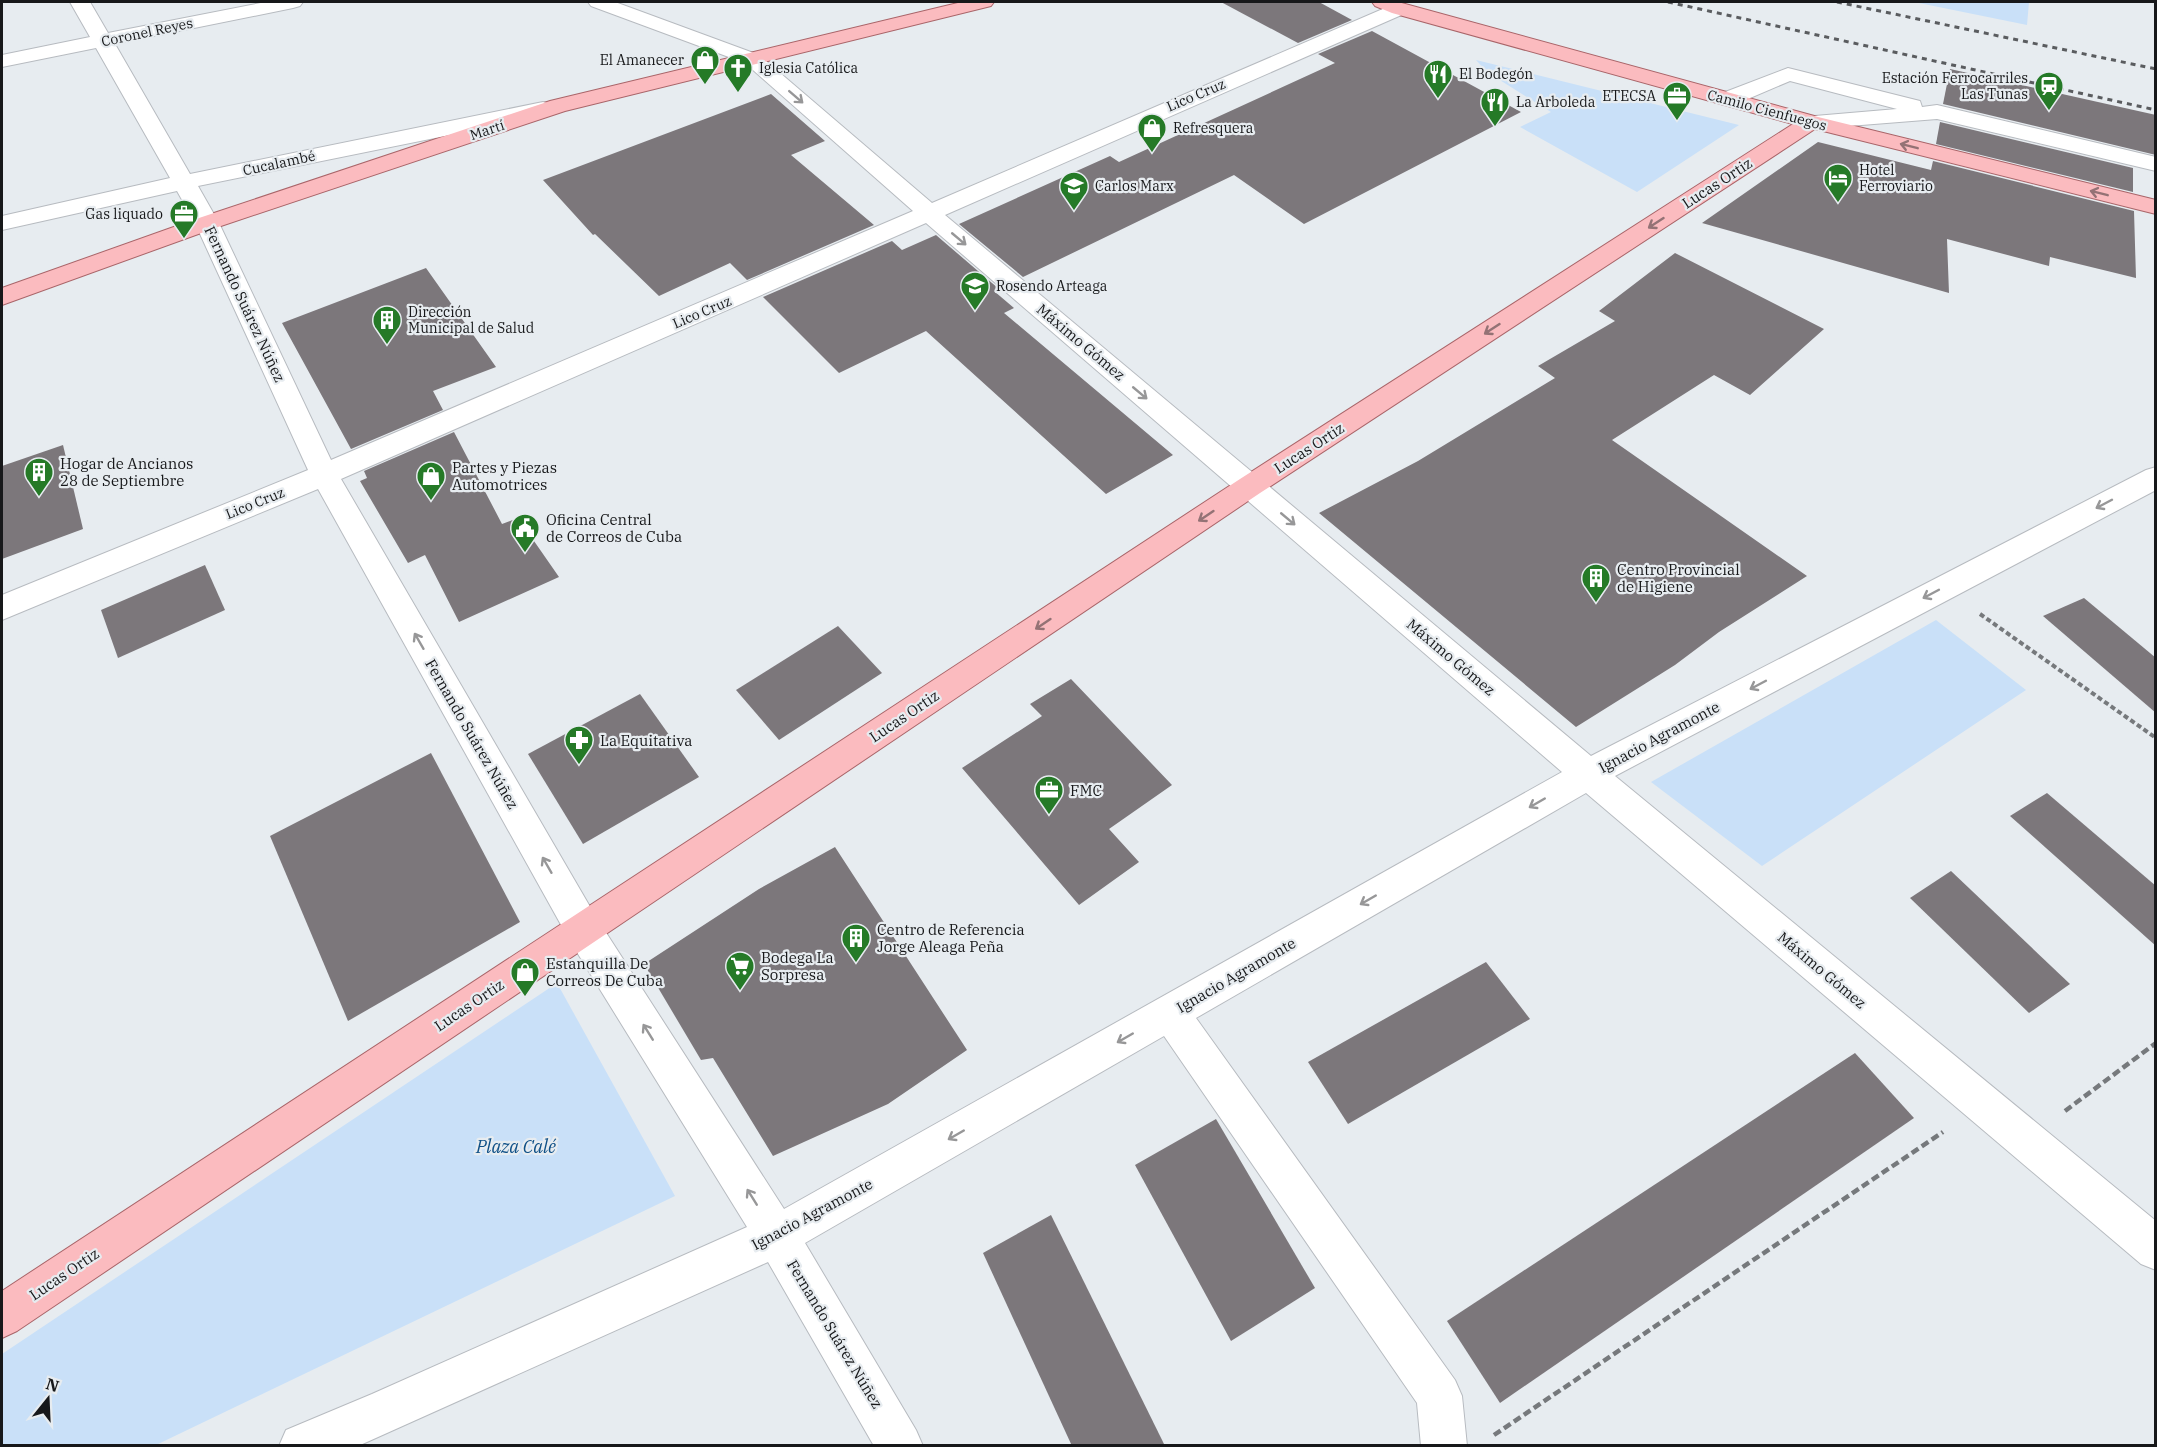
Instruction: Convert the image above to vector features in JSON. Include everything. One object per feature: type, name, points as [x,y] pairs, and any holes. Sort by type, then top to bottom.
[{"type":"main road","name":"Martí","points":[[2,297],[207,223],[558,106],[984,2]]},
{"type":"main road","name":"Camilo Cienfuegos","points":[[1391,5],[1810,122],[2156,207]]},
{"type":"main road","name":"Lucas Ortiz","points":[[2,1316],[1250,486],[1810,122]]},
{"type":"street","name":"Fernando Suárez Núñez","points":[[80,2],[207,223],[324,475],[583,929],[777,1236],[900,1446]]},
{"type":"street","name":"Coronel Reyes","points":[[2,61],[293,2]]},
{"type":"street","points":[[598,2],[752,58]]},
{"type":"street","name":"Lico Cruz","points":[[2,608],[324,475],[930,214],[1391,5]]},
{"type":"street","name":"Máximo Gómez","points":[[752,58],[930,214],[1588,774],[2156,1249]]},
{"type":"street","points":[[1728,99],[1788,74],[2156,164]]},
{"type":"street","name":"Cucalambé","points":[[2,223],[558,106]]},
{"type":"street","points":[[1810,122],[1937,112]]},
{"type":"street","name":"Ignacio Agramonte","points":[[302,1446],[388,1410],[777,1236],[1588,774],[2156,477]]},
{"type":"street","points":[[1170,1013],[1439,1396],[1444,1446]]},
{"type":"path","points":[[1943,588],[2156,738]]},
{"type":"path","points":[[2026,1140],[2156,1043]]},
{"type":"path","points":[[1488,1439],[1983,1105]]},
{"type":"green space","points":[[1914,2],[2029,2],[2027,25]]},
{"type":"green space","points":[[1476,60],[1739,125],[1637,192],[1520,127],[1551,112],[1487,72]]},
{"type":"green space","points":[[1936,620],[2026,690],[1762,866],[1651,782]]},
{"type":"green space","name":"Plaza Calé","points":[[557,983],[675,1196],[156,1445],[2,1445],[2,1354]]},
{"type":"building","points":[[1221,2],[1319,2],[1352,20],[1298,43]]},
{"type":"building","points":[[1372,31],[1521,112],[1304,224],[1234,175],[1023,277],[959,224],[1110,156],[1119,162],[1335,63],[1318,54]]},
{"type":"building","name":"Estación Ferrocarriles Las Tunas","points":[[1950,69],[2156,115],[2156,155],[1943,104]]},
{"type":"building","points":[[771,94],[825,141],[791,155],[874,225],[747,280],[730,263],[659,296],[595,234],[593,235],[543,180]]},
{"type":"building","points":[[1940,122],[2133,168],[2133,192],[1936,144]]},
{"type":"building","name":"Hotel Ferroviario","points":[[1818,142],[1931,170],[1933,161],[2134,211],[2136,278],[2050,257],[2049,266],[1947,239],[1949,293],[1702,223]]},
{"type":"building","points":[[936,235],[999,289],[994,291],[1014,308],[1004,313],[1173,455],[1106,494],[926,331],[839,373],[763,297],[892,241],[902,250]]},
{"type":"building","name":"Centro Provincial de Higiene","points":[[1675,253],[1824,329],[1750,395],[1714,375],[1612,440],[1807,576],[1719,632],[1675,665],[1576,727],[1319,513],[1418,461],[1555,378],[1538,366],[1615,321],[1599,311]]},
{"type":"building","name":"Dirección Municipal de Salud","points":[[426,268],[496,367],[433,391],[443,410],[351,449],[282,323]]},
{"type":"building","points":[[454,432],[502,524],[518,518],[559,577],[459,622],[425,555],[408,563],[360,481],[367,478],[364,471]]},
{"type":"building","name":"Hogar de Ancianos 28 de Septiembre","points":[[63,445],[83,529],[2,559],[2,466]]},
{"type":"building","points":[[205,565],[225,610],[118,658],[101,610]]},
{"type":"building","points":[[2084,598],[2156,658],[2156,713],[2043,616]]},
{"type":"building","points":[[838,626],[882,673],[779,740],[736,690]]},
{"type":"building","points":[[1071,679],[1172,785],[1109,829],[1139,862],[1079,905],[962,768],[1042,716],[1030,704]]},
{"type":"building","name":"La Equitativa","points":[[640,694],[699,777],[583,844],[528,754]]},
{"type":"building","points":[[431,753],[520,922],[348,1021],[270,836]]},
{"type":"building","points":[[2047,793],[2156,886],[2156,946],[2010,816]]},
{"type":"building","points":[[835,847],[967,1050],[888,1104],[773,1156],[713,1058],[701,1060],[644,964],[759,889]]},
{"type":"building","points":[[1951,871],[2070,984],[2029,1013],[1910,898]]},
{"type":"building","points":[[1486,962],[1530,1019],[1348,1124],[1308,1062]]},
{"type":"building","points":[[1855,1053],[1914,1118],[1500,1403],[1447,1321]]},
{"type":"building","points":[[1216,1119],[1315,1288],[1231,1341],[1135,1165]]},
{"type":"building","points":[[1051,1215],[1165,1446],[1072,1446],[983,1253]]},
{"type":"railway","points":[[1668,2],[2156,110]]},
{"type":"railway","points":[[1837,2],[2156,69]]},
{"type":"place","name":"El Amanecer","points":[[705,86]]},
{"type":"place","name":"Iglesia Católica","points":[[738,94]]},
{"type":"place","name":"El Bodegón","points":[[1438,100]]},
{"type":"place","name":"Estación Ferrocarriles Las Tunas","points":[[2049,112]]},
{"type":"place","name":"ETECSA","points":[[1677,122]]},
{"type":"place","name":"La Arboleda","points":[[1495,128]]},
{"type":"place","name":"Refresquera","points":[[1152,154]]},
{"type":"place","name":"Hotel Ferroviario","points":[[1838,204]]},
{"type":"place","name":"Carlos Marx","points":[[1074,212]]},
{"type":"place","name":"Gas liquado","points":[[184,240]]},
{"type":"place","name":"Rosendo Arteaga","points":[[975,312]]},
{"type":"place","name":"Dirección Municipal de Salud","points":[[387,346]]},
{"type":"place","name":"Hogar de Ancianos 28 de Septiembre","points":[[39,498]]},
{"type":"place","name":"Partes y Piezas Automotrices","points":[[431,502]]},
{"type":"place","name":"Oficina Central de Correos de Cuba","points":[[525,554]]},
{"type":"place","name":"Centro Provincial de Higiene","points":[[1596,604]]},
{"type":"place","name":"La Equitativa","points":[[579,766]]},
{"type":"place","name":"FMC","points":[[1049,816]]},
{"type":"place","name":"Centro de Referencia Jorge Aleaga Peña","points":[[856,964]]},
{"type":"place","name":"Bodega La Sorpresa","points":[[740,992]]},
{"type":"place","name":"Estanquilla De Correos De Cuba","points":[[525,998]]}]
